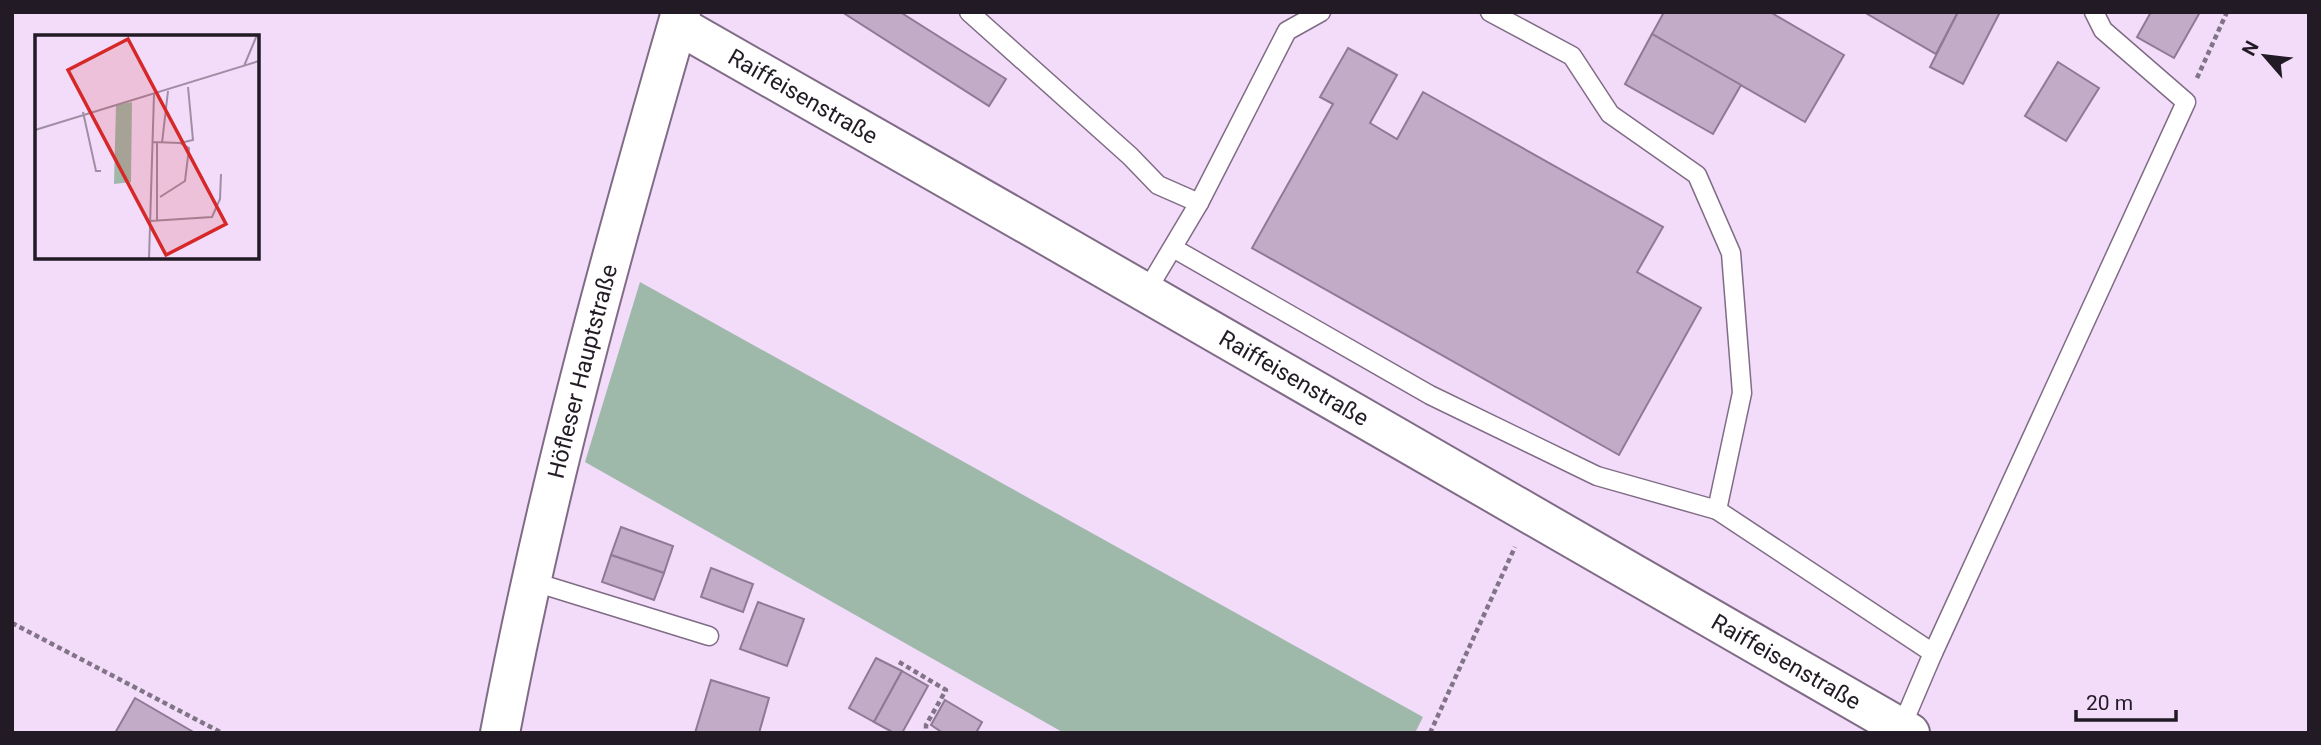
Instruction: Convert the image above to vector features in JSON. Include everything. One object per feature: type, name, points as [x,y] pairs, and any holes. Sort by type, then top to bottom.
[{"type":"street","name":"Raiffeisenstraße","points":[[679,19],[1905,730]]},
{"type":"street","name":"Höfleser Hauptstraße","points":[[499,733],[531,581],[616,241],[679,19]]},
{"type":"lane","points":[[970,12],[1130,156],[1158,185],[1199,203]]},
{"type":"lane","points":[[1146,292],[1199,203],[1293,20],[1321,12]]},
{"type":"lane","points":[[1490,12],[1572,55],[1610,114],[1697,175],[1731,253],[1741,393],[1717,510]]},
{"type":"lane","points":[[1905,730],[1933,653],[2186,102],[2103,30],[2094,12]]},
{"type":"lane","points":[[1173,248],[1430,395],[1597,476],[1717,510],[1933,653]]},
{"type":"lane","points":[[531,581],[709,636]]},
{"type":"path","points":[[2186,102],[2227,12]]},
{"type":"path","points":[[1430,733],[1530,514]]},
{"type":"path","points":[[12,623],[222,733]]},
{"type":"path","points":[[900,662],[946,690],[926,725],[926,733]]},
{"type":"green space","points":[[640,282],[1423,717],[1415,733],[1064,733],[585,462]]},
{"type":"building","points":[[842,12],[900,12],[1006,79],[989,106]]},
{"type":"building","points":[[1664,12],[1770,12],[1844,55],[1805,122],[1652,34]]},
{"type":"building","points":[[1864,12],[1958,12],[1936,54]]},
{"type":"building","points":[[1958,12],[2000,12],[1963,84],[1930,67]]},
{"type":"building","points":[[2151,12],[2200,12],[2174,58],[2137,37]]},
{"type":"building","points":[[1652,34],[1741,85],[1713,134],[1625,84]]},
{"type":"building","points":[[1348,48],[1397,75],[1370,123],[1397,139],[1423,92],[1663,227],[1637,272],[1701,308],[1619,455],[1252,248],[1333,104],[1320,97]]},
{"type":"building","points":[[2058,62],[2099,88],[2066,141],[2025,116]]},
{"type":"building","points":[[621,527],[673,546],[664,573],[611,555]]},
{"type":"building","points":[[611,555],[664,573],[654,600],[602,582]]},
{"type":"building","points":[[711,568],[753,584],[743,612],[701,597]]},
{"type":"building","points":[[758,602],[804,619],[787,666],[740,649]]},
{"type":"building","points":[[876,658],[902,671],[874,722],[849,708]]},
{"type":"building","points":[[902,671],[928,686],[902,733],[894,733],[874,722]]},
{"type":"building","points":[[711,680],[769,698],[759,733],[695,733]]},
{"type":"building","points":[[135,698],[195,733],[115,733]]},
{"type":"building","points":[[945,700],[982,722],[976,733],[943,733],[931,725]]}]
